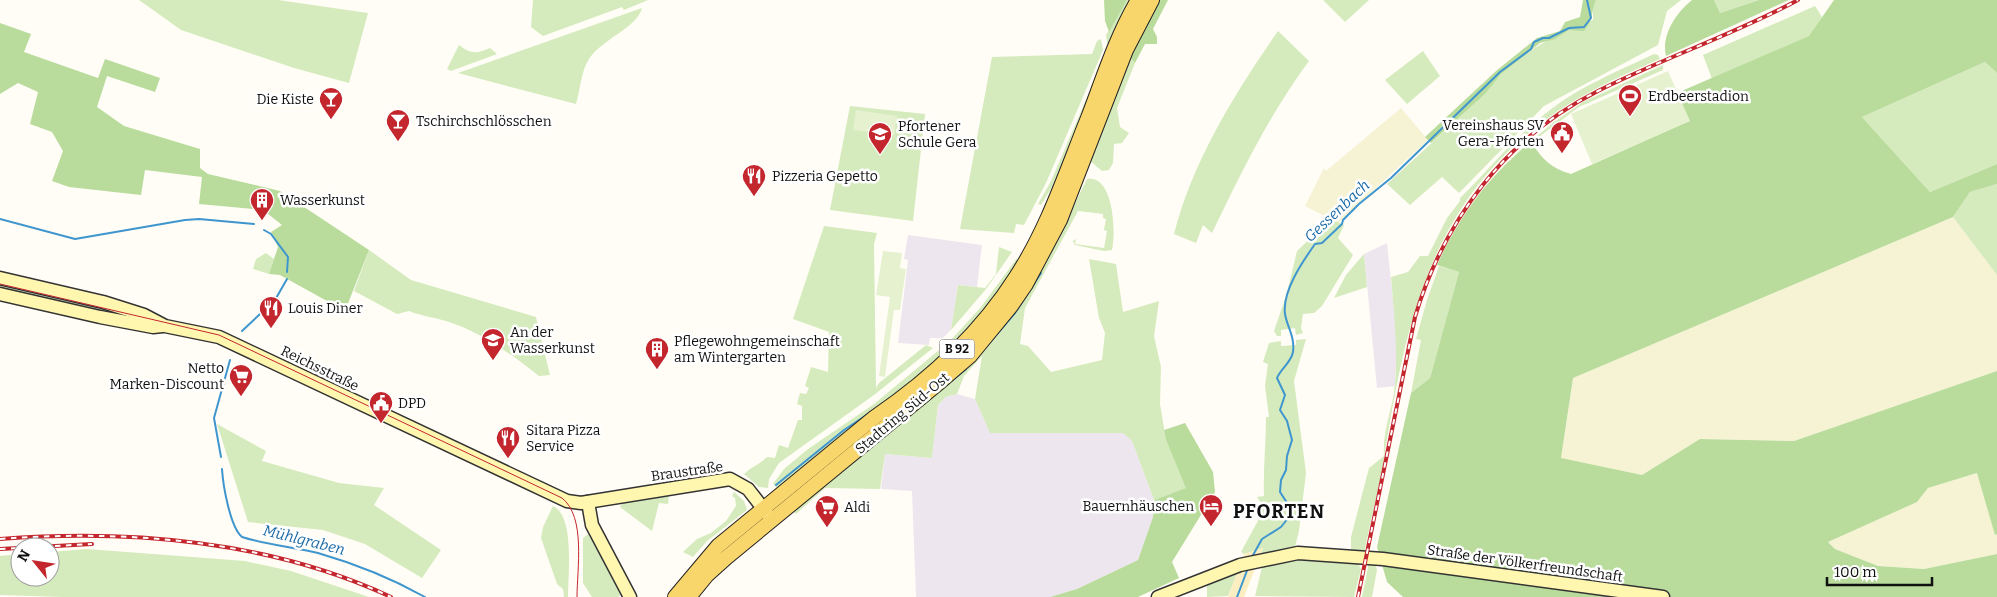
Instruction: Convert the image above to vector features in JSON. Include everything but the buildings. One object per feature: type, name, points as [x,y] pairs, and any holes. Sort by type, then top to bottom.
[{"type":"main road","name":"Stadtring Süd-Ost","points":[[689,597],[698,578],[718,546],[912,389],[961,346],[1000,300],[1016,278],[1040,233],[1116,45],[1138,0]]},
{"type":"main road","name":"Stadtring Süd-Ost","points":[[675,597],[721,562],[970,356],[1011,306],[1026,284],[1060,220],[1126,50],[1152,0]]},
{"type":"main road","name":"Reichsstraße","points":[[0,278],[103,302],[144,315],[165,326],[219,337],[567,502]]},
{"type":"main road","name":"Reichsstraße","points":[[0,294],[153,328],[165,326]]},
{"type":"main road","name":"Braustraße","points":[[567,502],[588,502],[730,479],[743,485],[772,520]]},
{"type":"main road","points":[[592,525],[596,512],[603,504],[617,496]]},
{"type":"main road","points":[[567,502],[592,525]]},
{"type":"main road","points":[[588,502],[592,525],[630,597]]},
{"type":"main road","name":"Straße der Völkerfreundschaft","points":[[1158,597],[1240,565],[1298,553],[1383,559],[1664,597]]},
{"type":"shaded area","points":[[1401,108],[1428,140],[1338,223],[1305,206],[1324,168],[1326,171]]},
{"type":"shaded area","points":[[1953,217],[1997,275],[1997,371],[1794,441],[1700,439],[1642,475],[1561,459],[1573,378]]},
{"type":"shaded area","points":[[908,235],[982,245],[977,287],[958,285],[951,330],[943,338],[930,338],[929,345],[898,343],[908,260],[904,259]]},
{"type":"shaded area","points":[[1387,243],[1397,337],[1395,386],[1377,388],[1364,254]]},
{"type":"shaded area","points":[[957,394],[975,399],[990,433],[1123,433],[1132,441],[1154,500],[1153,517],[1138,560],[1077,589],[1050,597],[916,597],[912,491],[881,489],[885,454],[932,458],[938,405],[946,397]]},
{"type":"shaded area","points":[[1978,473],[1995,534],[1997,534],[1997,554],[1924,569],[1878,566],[1835,549],[1828,542],[1917,502],[1928,488]]},
{"type":"green space","points":[[139,0],[278,0],[368,13],[349,83],[294,68],[181,30]]},
{"type":"green space","points":[[533,0],[648,0],[624,10],[622,7],[543,36],[531,27]]},
{"type":"green space","points":[[1104,0],[1127,0],[1109,32],[1105,21]]},
{"type":"green space","points":[[1127,0],[1134,0],[1052,187],[1041,205],[1038,204],[1051,181],[1108,49],[1106,35]]},
{"type":"green space","points":[[1157,0],[1168,0],[1153,29],[1157,37],[1157,44],[1145,44],[1135,63],[1131,58]]},
{"type":"green space","points":[[1323,0],[1369,0],[1345,22]]},
{"type":"green space","points":[[1583,0],[1596,0],[1591,19],[1584,31],[1569,30],[1555,39],[1540,43],[1501,74],[1484,95],[1431,143],[1425,137],[1496,71],[1537,38],[1560,31],[1565,22],[1580,17]]},
{"type":"green space","points":[[1596,0],[1681,0],[1667,11],[1658,45],[1544,106],[1459,193],[1442,177],[1410,205],[1387,184],[1484,95],[1494,82],[1518,59],[1562,33],[1593,20],[1593,7]]},
{"type":"green space","points":[[1692,0],[1714,0],[1720,13],[1759,0],[1789,0],[1666,56],[1666,40],[1671,25],[1680,11]]},
{"type":"green space","points":[[1714,0],[1759,0],[1720,13]]},
{"type":"green space","points":[[1834,0],[1997,0],[1997,73],[1985,62],[1862,117],[1930,192],[1997,164],[1997,184],[1970,192],[1953,217],[1573,378],[1561,458],[1642,475],[1700,439],[1794,441],[1997,371],[1997,534],[1995,535],[1977,473],[1928,488],[1917,502],[1828,542],[1835,549],[1878,566],[1924,569],[1997,554],[1997,597],[1403,597],[1387,582],[1377,547],[1411,393],[1430,378],[1459,272],[1437,265],[1455,230],[1476,198],[1502,168],[1531,142],[1548,162],[1558,169],[1571,174],[1689,121],[1677,93],[1809,36]]},
{"type":"green space","points":[[1815,6],[1822,17],[1810,36],[1712,79],[1703,55]]},
{"type":"green space","points":[[642,8],[634,21],[602,45],[589,59],[582,75],[576,104],[458,73]]},
{"type":"green space","points":[[0,23],[31,34],[24,52],[98,78],[105,59],[160,78],[155,92],[107,76],[97,107],[124,126],[200,149],[200,168],[208,174],[280,191],[369,250],[345,311],[280,275],[269,274],[278,247],[271,232],[282,225],[263,210],[199,204],[202,177],[145,170],[141,195],[69,187],[52,181],[63,151],[52,132],[30,124],[38,92],[18,83],[0,94]]},
{"type":"green space","points":[[1278,31],[1309,61],[1268,123],[1212,233],[1203,225],[1196,243],[1174,234],[1192,180],[1217,128],[1246,78]]},
{"type":"green space","points":[[1141,33],[1131,58],[1135,63],[1117,108],[1120,127],[1129,133],[1122,143],[1114,144],[1113,163],[1109,170],[1102,171],[1090,161],[1132,47]]},
{"type":"green space","points":[[1101,39],[1103,50],[1046,183],[1024,225],[1016,224],[1014,233],[960,229],[992,57],[1092,54],[1097,41]]},
{"type":"green space","points":[[459,45],[474,52],[490,48],[497,54],[451,71],[447,69]]},
{"type":"green space","points":[[1423,51],[1440,76],[1407,104],[1385,80]]},
{"type":"green space","points":[[1654,54],[1658,55],[1660,59],[1583,96],[1540,124],[1502,158],[1471,194],[1447,233],[1428,274],[1413,317],[1401,363],[1380,482],[1364,554],[1351,549],[1351,537],[1369,468],[1384,456],[1386,428],[1394,393],[1396,344],[1391,277],[1408,272],[1420,256],[1428,256],[1447,218],[1460,201],[1460,198],[1514,141],[1538,120],[1562,101],[1587,86]]},
{"type":"green space","points":[[1985,62],[1997,73],[1997,164],[1930,192],[1862,117]]},
{"type":"green space","points":[[1663,65],[1663,70],[1579,107],[1512,157],[1554,122],[1583,102]]},
{"type":"green space","name":"Erdbeerstadion","points":[[1668,71],[1690,121],[1592,164],[1571,114]]},
{"type":"green space","name":"Pfortener Schule Gera","points":[[850,106],[925,114],[913,221],[830,210]]},
{"type":"green space","points":[[856,110],[897,116],[894,135],[853,130]]},
{"type":"green space","points":[[1087,179],[1096,180],[1103,186],[1108,195],[1114,231],[1112,250],[1104,251],[1075,245],[1073,241],[1076,239],[1075,244],[1104,248],[1107,231],[1104,230],[1106,219],[1103,218],[1103,214],[1078,211],[1025,308],[1020,344],[1028,346],[1051,372],[1102,360],[1105,333],[1099,318],[1089,259],[1116,264],[1123,312],[1159,301],[1154,336],[1161,367],[1160,404],[1166,440],[1187,488],[1154,500],[1132,441],[1123,433],[990,433],[975,399],[982,356],[964,376],[957,394],[946,397],[938,405],[932,458],[885,454],[880,489],[825,488],[796,514],[792,510],[934,392],[1051,248],[1053,248]]},
{"type":"green space","points":[[1997,184],[1997,275],[1953,217],[1970,192]]},
{"type":"green space","points":[[1331,219],[1344,225],[1338,238],[1353,255],[1322,306],[1314,313],[1303,314],[1301,328],[1303,333],[1296,335],[1295,328],[1281,330],[1281,336],[1277,336],[1274,331],[1287,293],[1297,251]]},
{"type":"green space","points":[[824,226],[877,233],[874,244],[876,388],[879,383],[926,345],[933,348],[874,395],[779,463],[769,479],[768,488],[759,487],[744,474],[767,457],[775,458],[779,445],[788,448],[798,420],[802,420],[802,406],[797,404],[800,393],[806,394],[809,388],[805,386],[811,367],[828,372],[829,332],[793,319]]},
{"type":"green space","points":[[999,247],[1012,252],[986,289],[951,330],[958,285],[985,288],[996,274]]},
{"type":"green space","points":[[369,250],[411,280],[536,317],[550,375],[539,376],[495,344],[471,331],[446,321],[409,311],[397,314],[354,291]]},
{"type":"green space","points":[[883,251],[902,253],[900,268],[906,269],[900,310],[894,310],[885,377],[879,376],[890,297],[876,295]]},
{"type":"green space","points":[[266,253],[274,259],[269,274],[253,269],[256,259]]},
{"type":"green space","points":[[1364,254],[1367,287],[1334,298],[1346,275]]},
{"type":"green space","points":[[1017,258],[1017,263],[989,307],[938,361],[848,429],[777,488],[773,484],[784,469],[808,449],[874,404],[950,341],[981,307]]},
{"type":"green space","points":[[1439,266],[1459,272],[1430,378],[1411,393],[1421,340],[1416,339]]},
{"type":"green space","points":[[0,280],[153,322],[0,291]]},
{"type":"green space","points":[[1306,339],[1294,381],[1306,473],[1299,531],[1295,547],[1261,554],[1263,548],[1244,554],[1241,552],[1260,517],[1262,505],[1257,497],[1264,496],[1266,417],[1269,417],[1265,386],[1268,364],[1263,362],[1269,343],[1281,341],[1281,346],[1296,345],[1296,340]]},
{"type":"green space","points":[[1185,423],[1213,472],[1215,492],[1172,562],[1179,578],[1138,597],[1050,597],[1077,589],[1138,560],[1153,517],[1154,500],[1186,488],[1166,440],[1164,430]]},
{"type":"green space","points":[[217,424],[266,451],[262,461],[339,483],[384,488],[374,505],[441,550],[422,578],[365,544],[323,530],[248,522]]},
{"type":"green space","points":[[734,492],[744,501],[747,510],[707,541],[693,557],[683,552],[697,539],[711,533],[726,521],[736,506],[735,498],[732,496]]},
{"type":"green space","points":[[669,494],[668,504],[659,503],[652,531],[620,507],[622,503]]},
{"type":"green space","points":[[553,506],[560,512],[565,521],[567,533],[569,547],[568,597],[564,597],[563,589],[557,584],[541,538],[543,527]]},
{"type":"green space","points":[[588,534],[622,594],[618,597],[592,597],[583,583],[583,538]]},
{"type":"green space","points":[[87,549],[245,561],[291,571],[369,597],[63,597],[0,595],[0,556],[10,555],[10,587],[60,587],[60,551]]},
{"type":"green space","points":[[1313,559],[1357,562],[1361,569],[1354,597],[1255,596],[1263,563]]},
{"type":"green space","points":[[1369,562],[1375,564],[1377,570],[1372,597],[1362,597]]},
{"type":"green space","points":[[1238,571],[1228,596],[1207,597],[1207,583]]},
{"type":"sand","points":[[1263,548],[1244,597],[1228,597],[1244,554]]},
{"type":"waterway","name":"Gessenbach","points":[[1252,557],[1262,539],[1281,527],[1293,512],[1280,492],[1281,480],[1286,470],[1287,456],[1292,440],[1287,421],[1280,410],[1285,395],[1277,378],[1293,352],[1293,341],[1286,319],[1285,305],[1290,286],[1299,268],[1315,244],[1322,243],[1359,204],[1391,178],[1500,72],[1531,49],[1534,42],[1543,38],[1549,38],[1569,28],[1584,27],[1591,18],[1587,0]]},
{"type":"waterway","name":"Mühlgraben","points":[[0,219],[75,239],[185,220],[199,219],[254,224]]},
{"type":"waterway","name":"Mühlgraben","points":[[264,230],[271,234],[288,257],[287,272]]},
{"type":"waterway","points":[[984,349],[1015,313],[1041,273]]},
{"type":"waterway","name":"Mühlgraben","points":[[242,331],[275,300],[287,279]]},
{"type":"waterway","name":"Mühlgraben","points":[[221,457],[214,418],[230,360]]},
{"type":"waterway","points":[[933,396],[966,369]]},
{"type":"waterway","points":[[776,485],[844,430],[868,414]]},
{"type":"waterway","name":"Mühlgraben","points":[[222,469],[231,515],[242,537],[332,557],[386,578],[425,597]]},
{"type":"waterway","name":"Gessenbach","points":[[1237,597],[1248,568]]},
{"type":"tram line","points":[[0,284],[219,335],[562,498],[570,507],[577,530],[579,558],[577,597]]},
{"type":"railway","points":[[1358,597],[1415,317],[1427,281],[1443,247],[1461,215],[1483,185],[1507,157],[1535,132],[1565,110],[1623,79],[1773,13],[1798,0]]},
{"type":"railway","points":[[0,539],[49,536],[99,536],[150,538],[200,543],[249,551],[298,563],[345,578],[391,597]]},
{"type":"railway","points":[[0,549],[92,544]]},
{"type":"place","name":"Erdbeerstadion","points":[[1630,117]]},
{"type":"place","name":"Die Kiste","points":[[331,120]]},
{"type":"place","name":"Tschirchschlösschen","points":[[398,142]]},
{"type":"place","name":"Vereinshaus SV Gera-Pforten","points":[[1562,154]]},
{"type":"place","name":"Pfortener Schule Gera","points":[[880,155]]},
{"type":"place","name":"Pizzeria Gepetto","points":[[754,197]]},
{"type":"place","name":"Wasserkunst","points":[[262,221]]},
{"type":"place","name":"Louis Diner","points":[[271,329]]},
{"type":"place","name":"An der Wasserkunst","points":[[493,361]]},
{"type":"place","name":"Pflegewohngemeinschaft am Wintergarten","points":[[657,370]]},
{"type":"place","name":"Netto Marken-Discount","points":[[241,397]]},
{"type":"place","name":"DPD","points":[[381,424]]},
{"type":"place","name":"Sitara Pizza Service","points":[[508,459]]},
{"type":"place","name":"Bauernhäuschen","points":[[1211,527]]},
{"type":"place","name":"Aldi","points":[[827,528]]},
{"type":"district","name":"PFORTEN","points":[[1279,511]]}]
